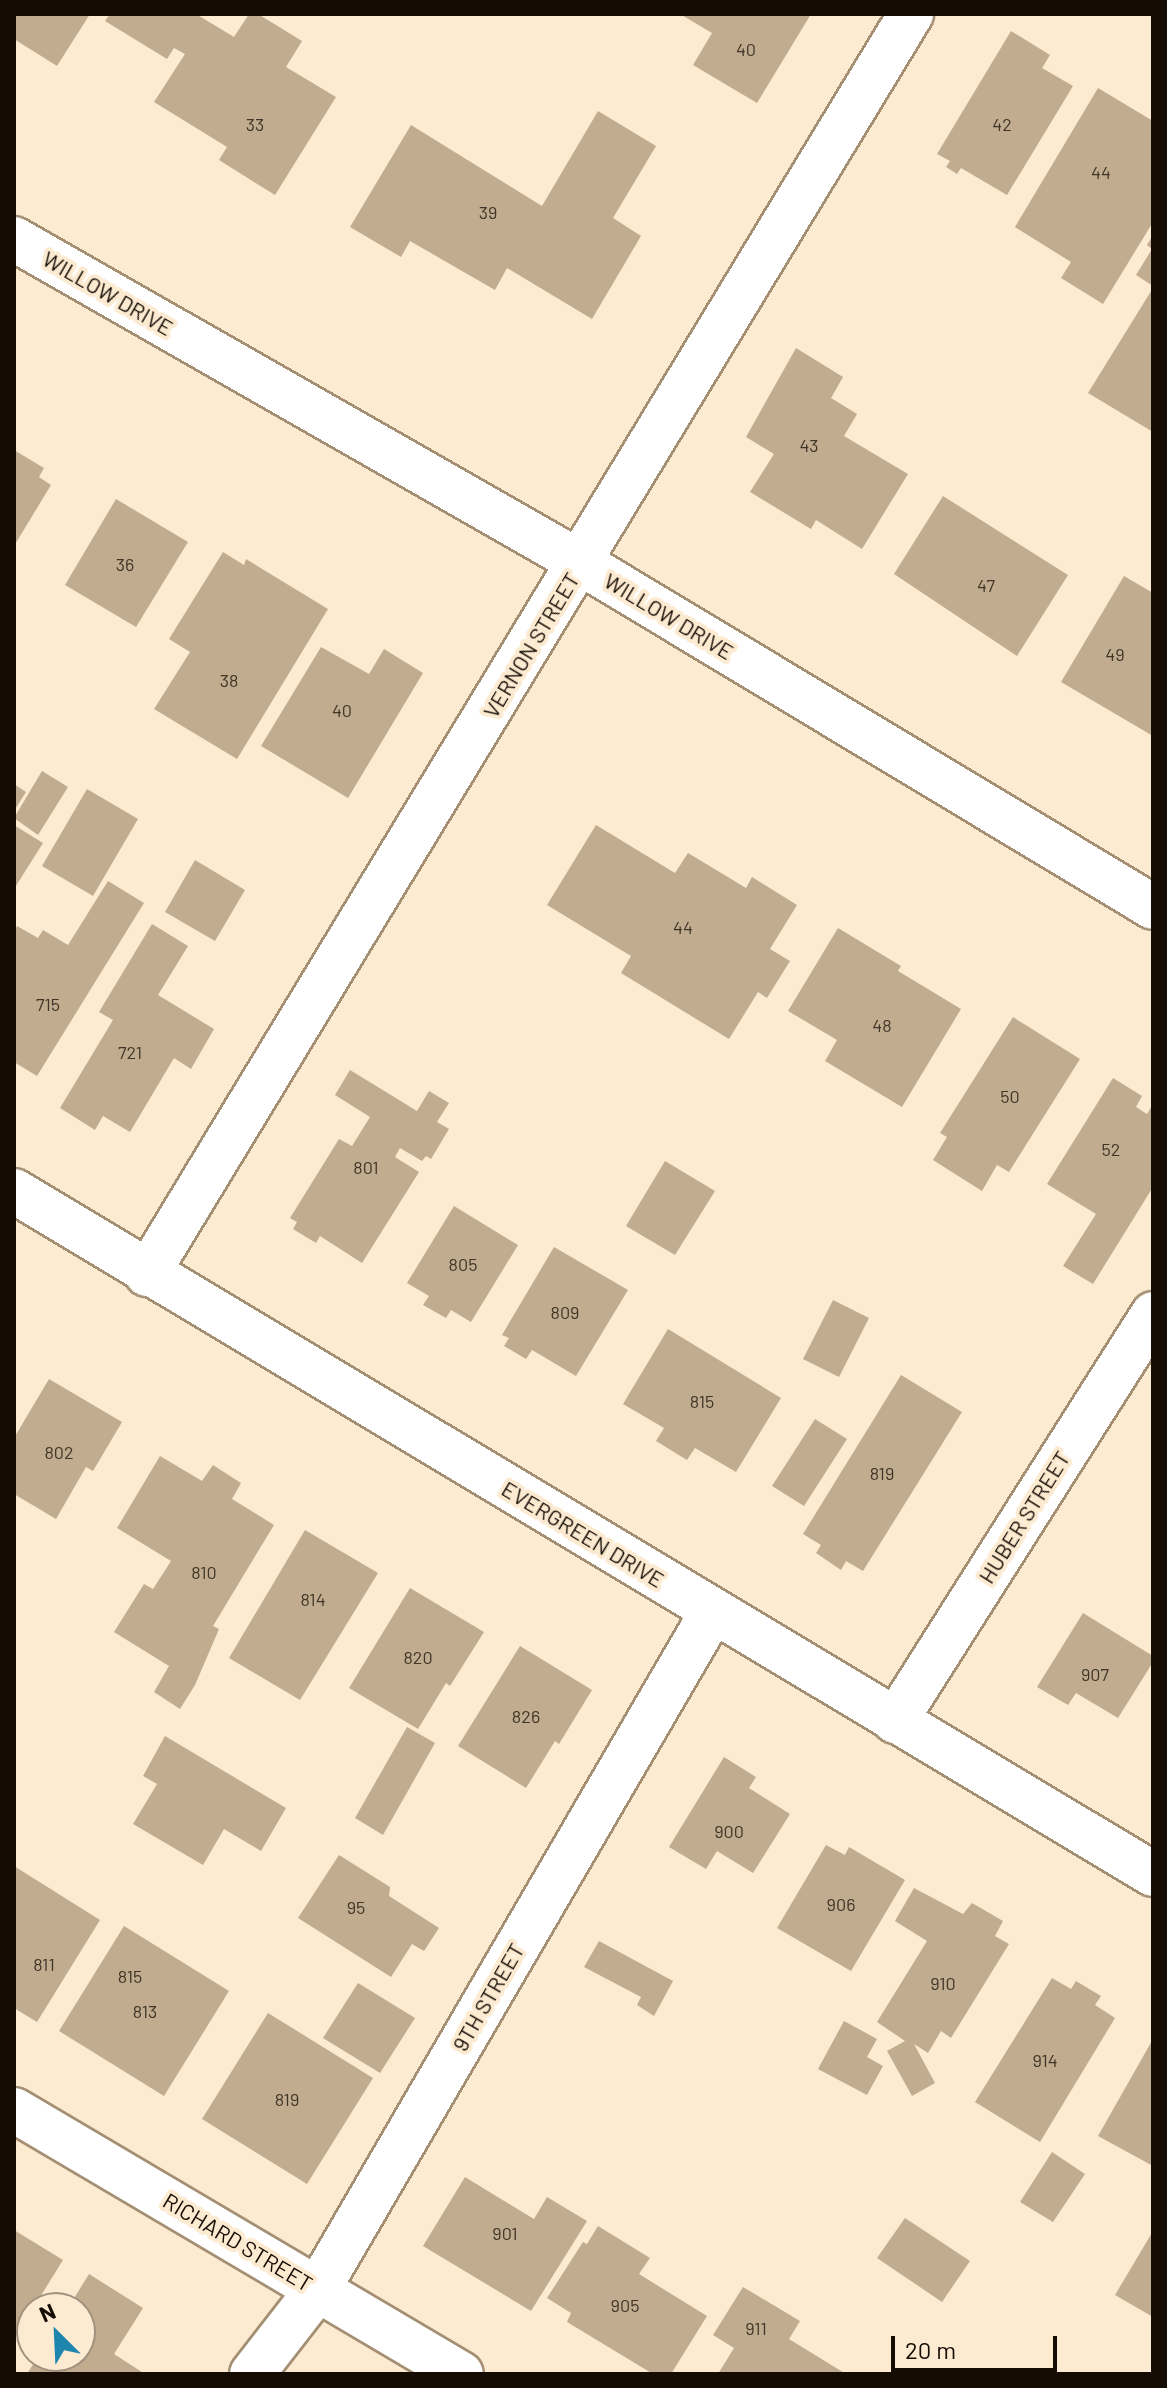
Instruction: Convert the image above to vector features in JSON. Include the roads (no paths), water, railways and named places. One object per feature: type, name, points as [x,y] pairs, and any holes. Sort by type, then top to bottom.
[{"type":"street","name":"VERNON STREET","points":[[147,1274],[581,563],[911,14]]},
{"type":"street","name":"WILLOW DRIVE","points":[[14,239],[581,563],[1153,907]]},
{"type":"street","name":"EVERGREEN DRIVE","points":[[14,1191],[147,1274],[1153,1874]]},
{"type":"street","name":"HUBER STREET","points":[[895,1721],[1153,1314]]},
{"type":"street","name":"9TH STREET","points":[[252,2374],[318,2289],[713,1611]]},
{"type":"street","name":"RICHARD STREET","points":[[14,2110],[461,2374]]}]
